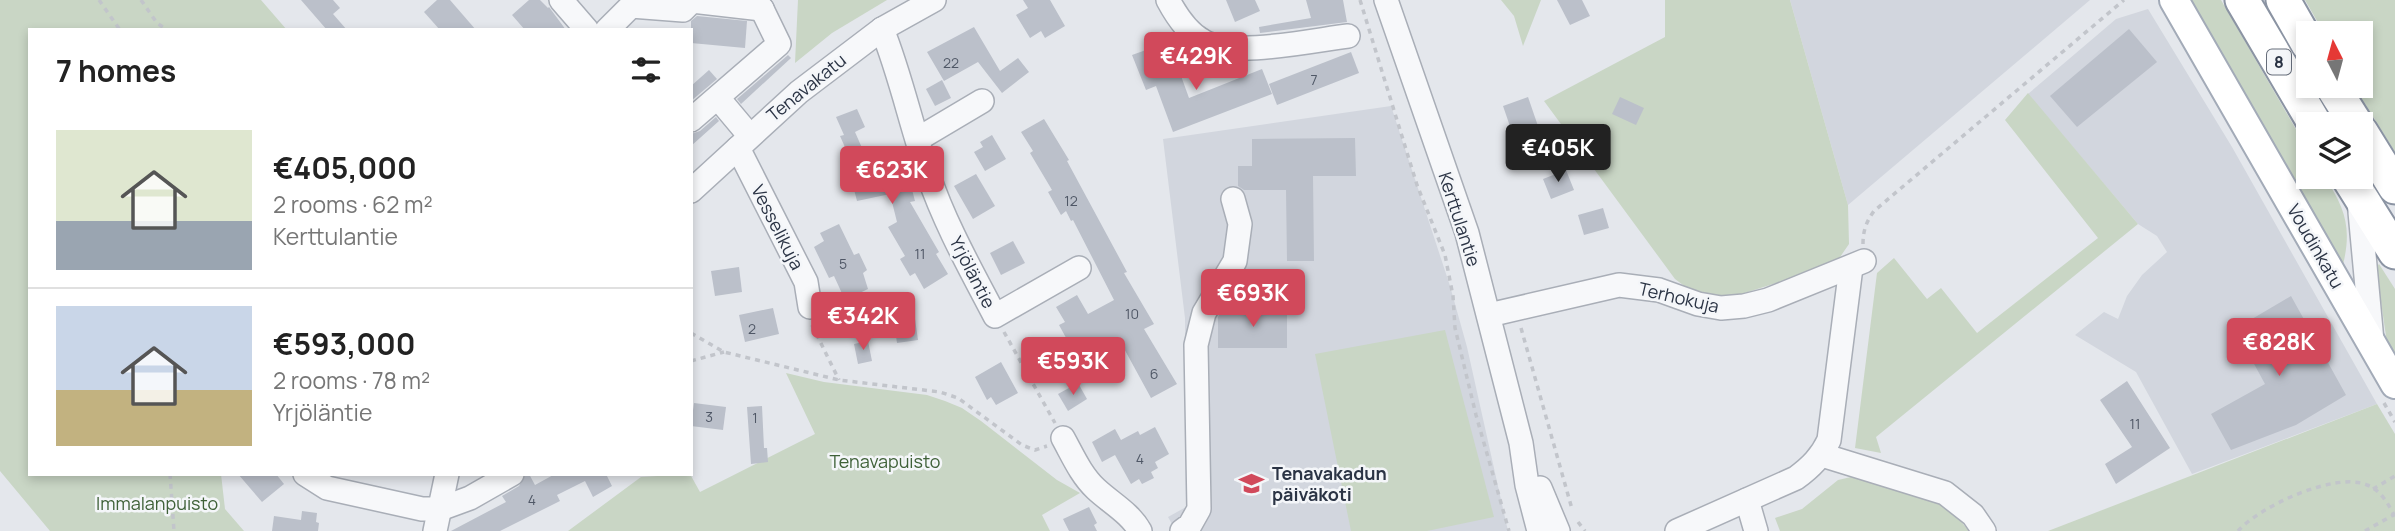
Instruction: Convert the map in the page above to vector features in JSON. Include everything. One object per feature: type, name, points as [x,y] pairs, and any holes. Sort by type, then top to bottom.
[{"type":"highway","name":"8","points":[[2242,0],[2308,112]]},
{"type":"highway","name":"8","points":[[2283,0],[2296,23]]},
{"type":"highway","points":[[2373,151],[2395,187]]},
{"type":"highway","points":[[2356,189],[2395,252]]},
{"type":"main road","name":"Voudinkatu","points":[[2174,0],[2395,384]]},
{"type":"street","points":[[561,0],[585,28]]},
{"type":"street","name":"Tenavakatu","points":[[693,189],[799,92],[882,29],[934,0]]},
{"type":"street","points":[[1168,0],[1191,32],[1204,42],[1226,49],[1348,36]]},
{"type":"street","name":"Kerttulantie","points":[[1386,0],[1467,233],[1521,443],[1527,485],[1539,531]]},
{"type":"street","points":[[609,28],[631,6],[682,10],[692,1],[757,5],[779,44],[693,118]]},
{"type":"street","name":"Yrjöläntie","points":[[882,29],[895,61],[927,172],[942,212],[995,316],[1079,268]]},
{"type":"street","name":"Vesselikuja","points":[[718,98],[744,142],[806,282],[810,307]]},
{"type":"street","points":[[918,139],[982,101]]},
{"type":"street","points":[[2354,189],[2373,344]]},
{"type":"street","points":[[1182,531],[1190,525],[1199,509],[1196,345],[1204,313],[1235,261],[1240,224],[1233,199]]},
{"type":"street","points":[[1677,531],[1796,478],[1822,455],[1829,440],[1857,264]]},
{"type":"street","name":"Terhokuja","points":[[1489,315],[1619,285],[1659,290],[1709,306],[1744,306],[1768,300],[1857,264]]},
{"type":"street","points":[[1063,438],[1083,474],[1136,523],[1140,531]]},
{"type":"street","name":"Kerttulantie","points":[[1521,443],[1559,531]]},
{"type":"street","points":[[1822,455],[1945,493],[1973,515],[1983,531]]},
{"type":"street","points":[[308,476],[327,488],[422,509],[437,520]]},
{"type":"street","points":[[437,520],[447,476]]},
{"type":"street","points":[[437,520],[508,476]]},
{"type":"street","points":[[1747,500],[1756,531]]},
{"type":"path","points":[[99,0],[119,28]]},
{"type":"path","points":[[141,0],[157,23],[164,28]]},
{"type":"path","points":[[1360,0],[1417,185],[1445,255],[1453,296],[1455,328],[1509,531]]},
{"type":"path","points":[[1857,264],[1867,219],[1874,211],[2124,0]]},
{"type":"path","points":[[810,307],[811,324],[839,380]]},
{"type":"path","points":[[1516,309],[1573,515],[1585,531]]},
{"type":"path","points":[[693,334],[724,352],[839,380],[940,392],[958,398],[1022,444],[1035,450],[1063,438]]},
{"type":"path","points":[[693,360],[724,352]]},
{"type":"path","points":[[170,476],[174,531]]},
{"type":"path","points":[[2372,489],[2395,476]]},
{"type":"path","points":[[2238,531],[2261,511],[2327,485],[2348,482],[2366,484],[2389,505],[2395,515],[2365,531]]},
{"type":"shaded area","points":[[1790,0],[2090,0],[1848,205]]},
{"type":"shaded area","points":[[2148,9],[2232,147],[2377,404],[2192,474],[2136,372],[2075,335],[2104,312],[2118,319],[2127,296],[2142,275],[2167,252],[2157,236],[2138,224],[2028,94],[2116,19]]},
{"type":"shaded area","points":[[1391,106],[1450,286],[1467,347],[1508,531],[1176,531],[1168,517],[1186,507],[1185,318],[1163,139]]},
{"type":"green space","name":"Immalanpuisto","points":[[0,0],[261,0],[285,28],[28,28],[28,476],[221,476],[225,509],[244,531],[50,531],[0,471]]},
{"type":"green space","points":[[798,0],[887,0],[832,33],[795,63]]},
{"type":"green space","points":[[1501,0],[1541,0],[1523,46],[1514,16]]},
{"type":"green space","points":[[1665,0],[1790,0],[1848,205],[1849,244],[1838,260],[1817,270],[1729,298],[1702,299],[1675,279],[1544,101],[1665,37]]},
{"type":"green space","points":[[2186,0],[2221,0],[2296,129],[2296,186]]},
{"type":"green space","points":[[2305,0],[2395,0],[2395,152],[2373,117],[2373,112],[2370,112],[2361,98],[2373,98],[2373,21],[2317,21]]},
{"type":"green space","points":[[2028,93],[2138,224],[1876,437],[1881,453],[1855,448],[1877,273],[1894,258],[1927,299],[1941,288],[1977,333],[2098,238],[2005,120]]},
{"type":"green space","points":[[2298,189],[2332,189],[2342,209],[2347,229],[2343,265]]},
{"type":"green space","points":[[2379,264],[2395,289],[2395,356],[2387,343],[2376,267]]},
{"type":"green space","points":[[1445,330],[1494,517],[1427,531],[1351,531],[1315,354]]},
{"type":"green space","name":"Tenavapuisto","points":[[786,373],[824,382],[927,395],[945,401],[962,408],[1057,480],[1080,493],[1042,515],[1050,531],[568,531],[641,477],[691,476],[700,492],[815,434]]},
{"type":"green space","points":[[2377,404],[2395,434],[2395,531],[2048,531]]},
{"type":"green space","points":[[1851,477],[1928,498],[1949,507],[1969,531],[1780,531],[1775,518],[1802,509],[1838,480]]},
{"type":"building","points":[[301,0],[333,0],[340,8],[333,14],[345,28],[325,28]]},
{"type":"building","points":[[437,0],[450,0],[474,28],[438,28],[424,12]]},
{"type":"building","points":[[529,0],[540,0],[549,7],[565,28],[523,28],[512,15]]},
{"type":"building","points":[[1023,0],[1050,0],[1065,26],[1045,38],[1041,31],[1030,38],[1016,15],[1028,8]]},
{"type":"building","points":[[1226,0],[1255,0],[1260,11],[1235,22]]},
{"type":"building","points":[[1306,0],[1343,0],[1347,22],[1260,33],[1259,27],[1311,18]]},
{"type":"building","points":[[1557,0],[1582,0],[1590,16],[1570,25]]},
{"type":"building","points":[[697,16],[747,21],[745,48],[693,43],[691,21]]},
{"type":"building","points":[[974,27],[1000,71],[1018,58],[1029,72],[1002,93],[978,62],[944,81],[927,52]]},
{"type":"building","points":[[2129,29],[2157,62],[2077,127],[2050,96]]},
{"type":"building","points":[[1157,46],[1169,77],[1180,73],[1189,98],[1262,69],[1272,94],[1173,132],[1156,86],[1146,90],[1132,55]]},
{"type":"building","points":[[1351,52],[1359,73],[1277,105],[1269,84]]},
{"type":"building","points":[[788,55],[791,58],[741,104],[737,99]]},
{"type":"building","points":[[709,70],[717,79],[693,99],[693,84]]},
{"type":"building","points":[[942,80],[951,98],[935,106],[926,89]]},
{"type":"building","points":[[1528,97],[1539,129],[1514,138],[1503,106]]},
{"type":"building","points":[[1620,97],[1644,108],[1636,125],[1612,114]]},
{"type":"building","points":[[857,109],[865,127],[855,132],[866,157],[874,155],[877,167],[884,165],[889,187],[910,182],[915,201],[910,202],[939,252],[936,254],[948,274],[924,289],[915,273],[910,276],[900,259],[905,256],[888,227],[897,222],[890,194],[857,201],[850,174],[856,172],[840,136],[844,135],[836,117]]},
{"type":"building","points":[[716,117],[719,121],[693,144],[693,133],[700,131]]},
{"type":"building","points":[[1044,119],[1069,160],[1067,161],[1127,272],[1124,273],[1154,324],[1144,329],[1177,384],[1151,398],[1121,343],[1081,365],[1059,325],[1065,322],[1056,307],[1077,295],[1088,314],[1114,300],[1073,220],[1071,221],[1066,211],[1061,215],[1048,192],[1052,190],[1021,132]]},
{"type":"building","points":[[992,135],[1006,159],[985,171],[974,152],[983,147],[980,142]]},
{"type":"building","points":[[1355,138],[1356,176],[1313,176],[1314,261],[1287,261],[1286,190],[1244,190],[1238,186],[1238,166],[1252,166],[1252,139]]},
{"type":"building","points":[[1566,170],[1574,190],[1551,199],[1543,179]]},
{"type":"building","points":[[976,174],[995,206],[973,219],[954,186]]},
{"type":"building","points":[[1603,208],[1609,228],[1584,235],[1578,215]]},
{"type":"building","points":[[839,224],[854,255],[859,253],[867,270],[863,273],[868,289],[845,300],[834,276],[829,278],[814,247],[824,241],[820,233]]},
{"type":"building","points":[[1013,241],[1025,263],[1001,275],[990,253]]},
{"type":"building","points":[[739,267],[742,292],[715,296],[711,271]]},
{"type":"building","points":[[2291,296],[2346,395],[2296,425],[2231,450],[2211,414],[2265,384],[2235,329]]},
{"type":"building","points":[[773,308],[779,334],[745,342],[739,315]]},
{"type":"building","points":[[1222,310],[1287,310],[1287,348],[1218,348],[1218,317]]},
{"type":"building","points":[[915,319],[918,340],[897,343],[894,322]]},
{"type":"building","points":[[868,341],[872,361],[858,364],[854,344]]},
{"type":"building","points":[[1001,362],[1018,393],[996,405],[991,397],[987,400],[975,377]]},
{"type":"building","points":[[2127,381],[2170,448],[2116,484],[2105,464],[2132,447],[2100,400]]},
{"type":"building","points":[[1078,383],[1087,399],[1068,411],[1058,394]]},
{"type":"building","points":[[694,403],[726,407],[723,430],[693,426]]},
{"type":"building","points":[[762,406],[764,448],[767,448],[768,462],[751,464],[747,407]]},
{"type":"building","points":[[1155,427],[1169,454],[1155,462],[1158,468],[1151,472],[1154,478],[1142,484],[1139,479],[1131,484],[1115,455],[1102,462],[1092,442],[1115,429],[1121,440],[1138,431],[1140,435]]},
{"type":"building","points":[[240,476],[278,476],[284,484],[262,502]]},
{"type":"building","points":[[525,476],[530,476],[535,485],[551,476],[607,476],[612,486],[593,497],[585,481],[557,495],[560,501],[500,531],[451,531],[506,502],[502,496],[519,486]]},
{"type":"building","points":[[1089,507],[1097,523],[1094,525],[1097,531],[1069,531],[1063,519]]},
{"type":"building","points":[[302,511],[317,513],[318,531],[272,531],[274,516],[301,520]]},
{"type":"place","name":"Tenavakadun päiväkoti","points":[[1252,483]]}]
